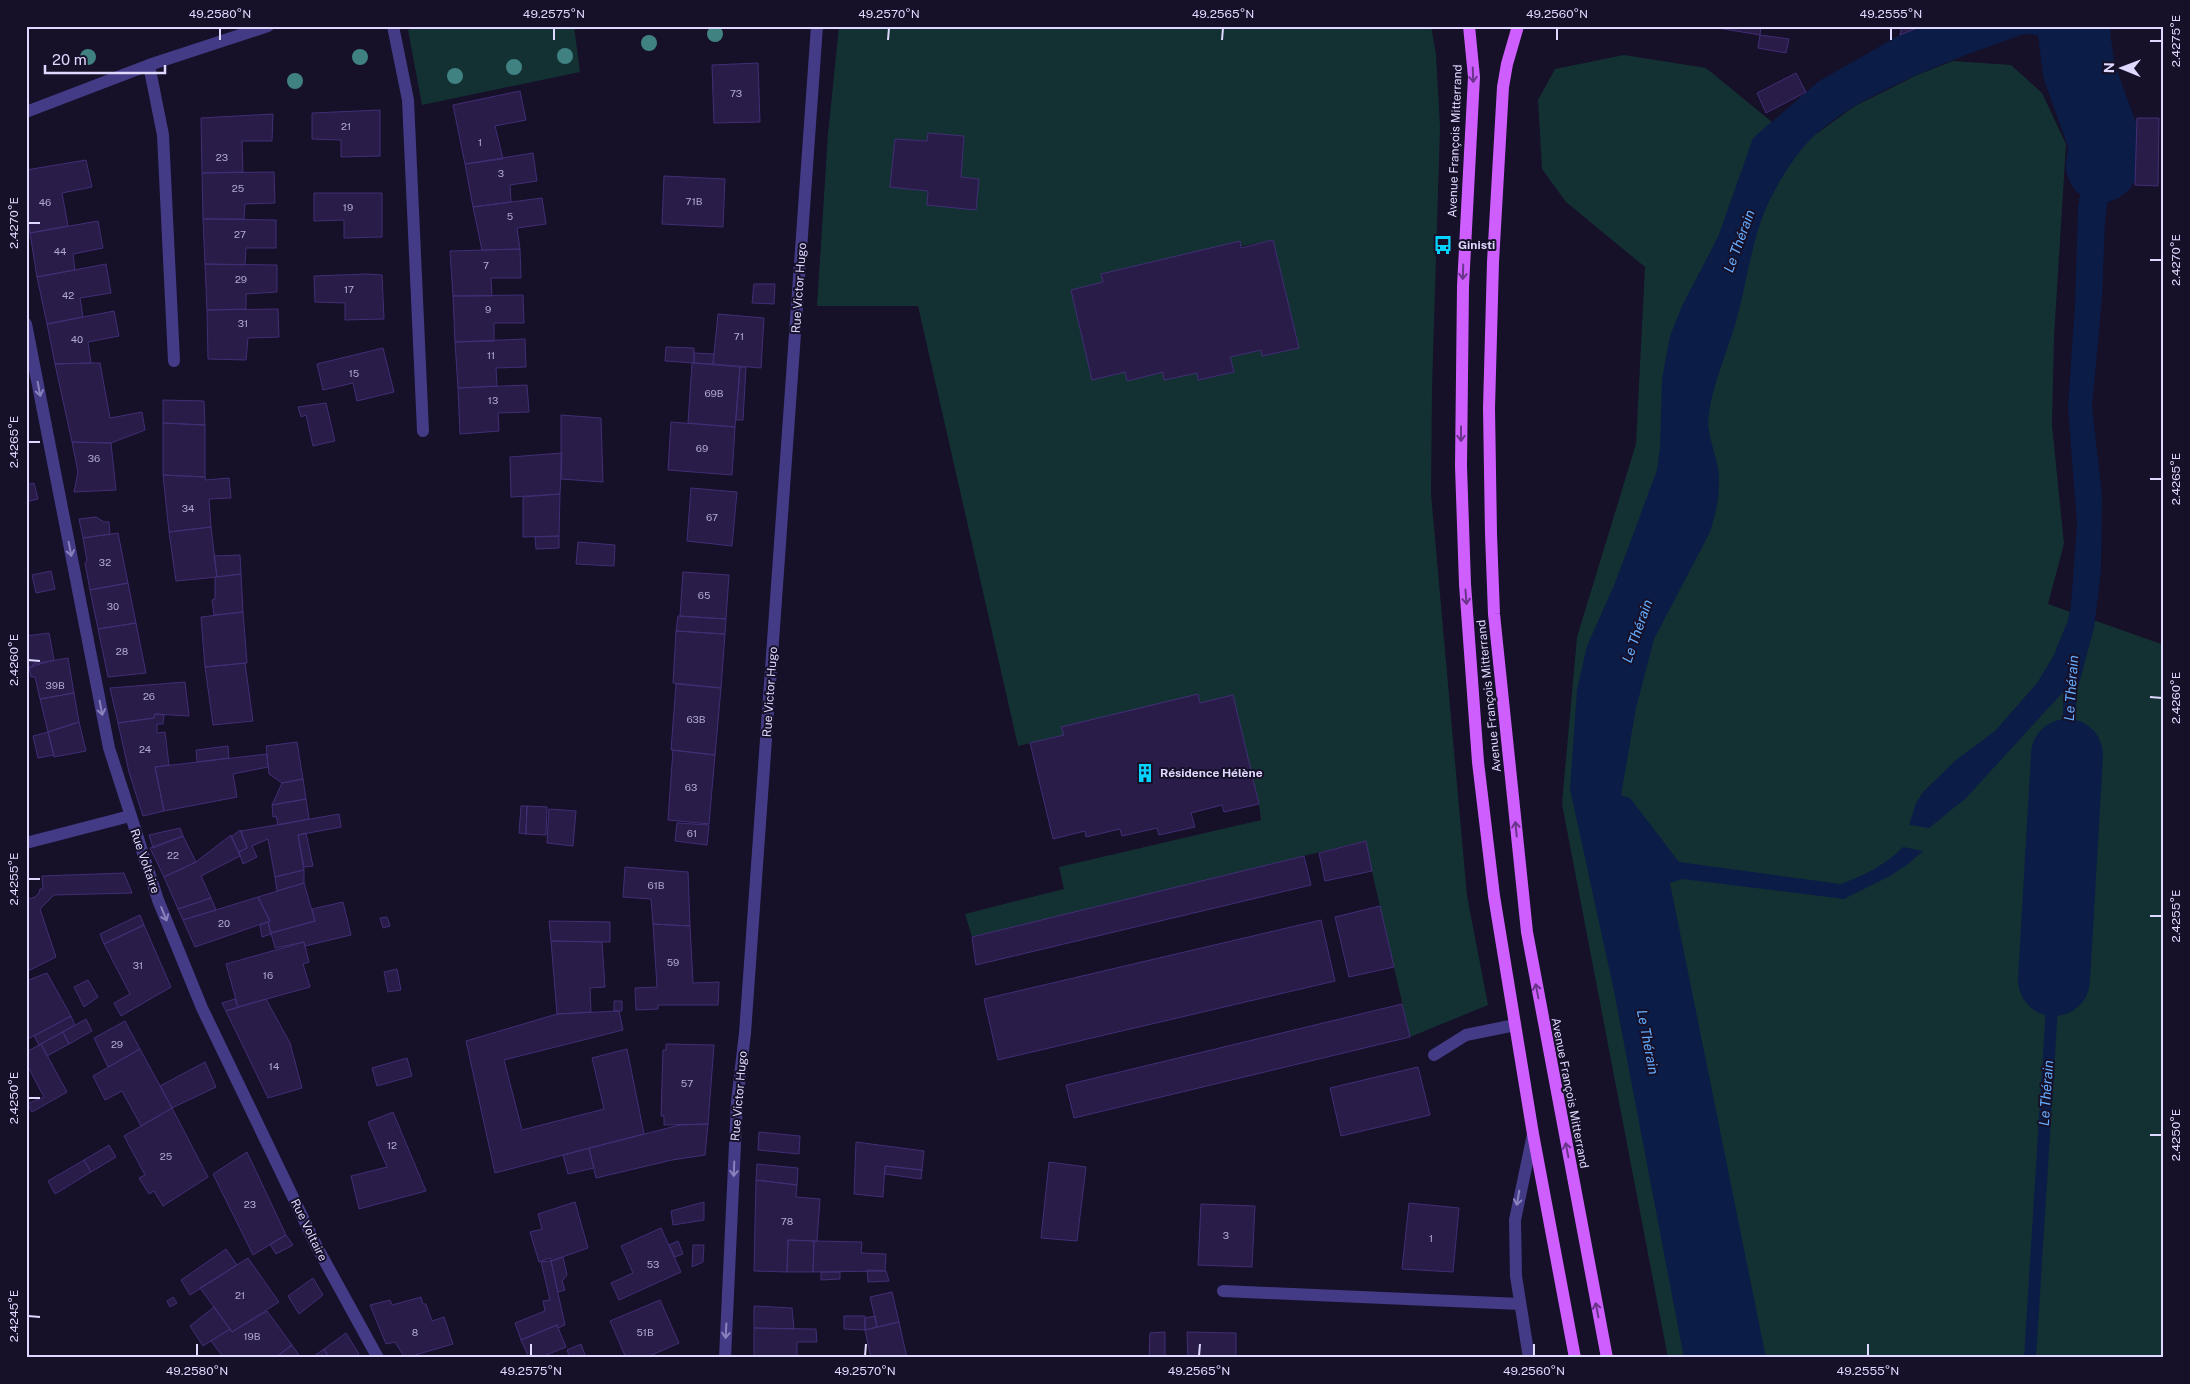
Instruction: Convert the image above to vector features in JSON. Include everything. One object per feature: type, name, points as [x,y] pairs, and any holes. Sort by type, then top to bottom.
[{"type":"main road","name":"Avenue François Mitterrand","points":[[1469,26],[1474,77],[1463,286],[1461,466],[1463,544],[1478,769],[1494,896],[1515,1025],[1533,1134],[1575,1358]]},
{"type":"main road","name":"Avenue François Mitterrand","points":[[1518,26],[1508,57],[1503,87],[1492,271],[1489,449],[1494,614],[1527,932],[1606,1358]]},
{"type":"street","points":[[26,112],[149,65],[268,26]]},
{"type":"street","points":[[394,26],[408,100],[423,430]]},
{"type":"street","name":"Rue Victor Hugo","points":[[725,1358],[737,1102],[745,1033],[816,26]]},
{"type":"street","points":[[149,65],[163,135],[174,361]]},
{"type":"street","name":"Rue Voltaire","points":[[26,324],[109,748],[158,900],[202,1008],[316,1247],[378,1358]]},
{"type":"street","points":[[26,843],[130,816]]},
{"type":"street","points":[[1434,1055],[1466,1035],[1515,1025]]},
{"type":"street","points":[[1529,1358],[1520,1304],[1514,1244],[1515,1220],[1533,1134]]},
{"type":"street","points":[[1223,1291],[1520,1304]]},
{"type":"green space","points":[[421,26],[574,26],[580,72],[422,105],[408,30]]},
{"type":"green space","points":[[839,26],[1431,26],[1436,54],[1440,127],[1432,388],[1431,494],[1467,896],[1488,1005],[1410,1037],[1365,841],[972,937],[965,914],[1064,889],[1059,867],[1261,820],[1259,804],[1200,703],[1198,694],[1064,735],[1018,746],[918,306],[817,306],[828,134]],"holes":[[[928,133],[964,136],[961,177],[979,179],[976,210],[927,205],[928,191],[890,187],[895,139],[927,141]],[[1273,240],[1298,348],[1263,356],[1261,350],[1230,357],[1234,372],[1199,380],[1197,373],[1165,380],[1163,372],[1127,381],[1125,372],[1092,380],[1071,290],[1103,282],[1101,274]]]},
{"type":"green space","points":[[1624,55],[1706,68],[1772,122],[1816,134],[1855,106],[1917,75],[1953,61],[2011,65],[2042,93],[2066,144],[2054,337],[2052,425],[2064,544],[2048,604],[2164,645],[2164,1358],[1668,1358],[1562,804],[1577,637],[1636,444],[1645,267],[1566,202],[1542,169],[1538,100],[1555,69]]},
{"type":"water","points":[[1924,26],[2087,26],[2082,54],[2084,59],[2065,63],[2054,46],[2044,38],[2024,34],[1916,75],[1888,88],[1838,117],[1809,141],[1788,168],[1776,188],[1761,221],[1738,314],[1709,412],[1709,432],[1717,463],[1719,481],[1714,517],[1709,534],[1654,639],[1636,708],[1621,795],[1630,798],[1679,862],[1840,884],[1874,869],[1890,859],[1903,847],[1923,851],[1890,876],[1844,899],[1682,879],[1670,883],[1766,1358],[1684,1358],[1614,991],[1570,789],[1577,690],[1587,646],[1615,583],[1657,470],[1660,447],[1662,379],[1670,336],[1682,306],[1718,237],[1753,138],[1819,81],[1900,35]]},
{"type":"water","points":[[2086,69],[2111,132],[2114,155],[2105,221],[2102,298],[2092,407],[2102,496],[2101,571],[2094,628],[2077,691],[2067,856],[2056,854],[2064,691],[1966,798],[1929,828],[1909,825],[1916,803],[1924,791],[1955,761],[1995,731],[2037,683],[2054,655],[2068,620],[2071,605],[2077,524],[2068,407],[2075,305],[2078,207],[2089,144],[2087,125],[2068,72]]},
{"type":"water","points":[[2054,878],[2066,880],[2036,1358],[2024,1358]]},
{"type":"building","points":[[1718,26],[1761,26],[1760,35],[1718,28]]},
{"type":"building","points":[[1902,26],[1922,26],[1900,35]]},
{"type":"building","points":[[1760,35],[1789,39],[1786,53],[1758,48]]},
{"type":"building","points":[[758,63],[760,122],[714,123],[712,65]]},
{"type":"building","points":[[1796,73],[1806,92],[1766,113],[1757,93]]},
{"type":"building","points":[[520,91],[526,120],[495,126],[503,159],[465,164],[453,105]]},
{"type":"building","points":[[380,110],[380,156],[341,157],[341,140],[312,139],[312,113]]},
{"type":"building","points":[[273,114],[272,141],[242,141],[243,172],[202,173],[201,118]]},
{"type":"building","points":[[2137,118],[2159,118],[2158,186],[2135,185]]},
{"type":"building","points":[[928,133],[964,136],[961,177],[979,179],[976,210],[927,205],[928,191],[890,187],[895,139],[927,141]]},
{"type":"building","points":[[533,153],[537,181],[510,185],[511,202],[473,207],[465,164]]},
{"type":"building","points":[[86,160],[92,187],[62,193],[68,226],[30,233],[26,211],[26,170]]},
{"type":"building","points":[[274,172],[275,203],[245,204],[244,219],[203,219],[202,173]]},
{"type":"building","points":[[664,176],[725,179],[723,227],[662,224]]},
{"type":"building","points":[[314,193],[382,193],[382,237],[344,238],[344,220],[314,221]]},
{"type":"building","points":[[542,198],[546,224],[517,228],[520,249],[482,250],[473,207]]},
{"type":"building","points":[[203,219],[276,220],[276,248],[246,248],[245,265],[205,264]]},
{"type":"building","points":[[98,221],[103,248],[73,254],[75,270],[37,277],[30,233]]},
{"type":"building","points":[[1273,240],[1299,348],[1262,356],[1261,350],[1230,357],[1234,372],[1198,380],[1197,373],[1164,380],[1163,372],[1127,381],[1125,372],[1092,380],[1071,290],[1103,282],[1101,274],[1240,241],[1241,248]]},
{"type":"building","points":[[520,249],[521,278],[491,278],[492,296],[453,296],[450,251]]},
{"type":"building","points":[[106,264],[111,293],[80,298],[83,317],[47,324],[37,277]]},
{"type":"building","points":[[205,264],[277,265],[277,292],[246,294],[246,309],[207,310]]},
{"type":"building","points":[[382,275],[384,319],[345,320],[345,303],[315,302],[314,276]]},
{"type":"building","points":[[754,284],[775,284],[774,304],[752,303]]},
{"type":"building","points":[[523,295],[524,323],[494,323],[494,341],[455,342],[453,296]]},
{"type":"building","points":[[278,309],[279,337],[248,338],[246,360],[208,359],[207,310]]},
{"type":"building","points":[[114,311],[119,336],[88,342],[91,363],[55,364],[47,324]]},
{"type":"building","points":[[718,314],[764,318],[761,368],[713,364]]},
{"type":"building","points":[[525,339],[526,367],[496,368],[497,386],[458,388],[455,342]]},
{"type":"building","points":[[666,347],[694,348],[694,363],[665,361]]},
{"type":"building","points":[[383,348],[394,392],[357,401],[353,383],[323,390],[317,364]]},
{"type":"building","points":[[694,353],[714,354],[713,364],[694,363]]},
{"type":"building","points":[[100,363],[110,418],[142,412],[145,430],[111,443],[72,442],[55,364]]},
{"type":"building","points":[[692,363],[740,367],[735,427],[688,423]]},
{"type":"building","points":[[740,367],[746,367],[743,420],[736,420]]},
{"type":"building","points":[[527,385],[529,412],[498,413],[499,431],[460,434],[458,388]]},
{"type":"building","points":[[163,400],[204,401],[205,425],[163,423]]},
{"type":"building","points":[[326,403],[335,441],[313,446],[306,415],[301,417],[298,407]]},
{"type":"building","points":[[561,415],[601,418],[603,482],[561,479]]},
{"type":"building","points":[[671,422],[735,427],[732,475],[668,470]]},
{"type":"building","points":[[163,423],[205,425],[205,477],[163,475]]},
{"type":"building","points":[[72,442],[111,443],[116,490],[74,492],[78,472]]},
{"type":"building","points":[[562,453],[560,494],[511,497],[510,457]]},
{"type":"building","points":[[163,475],[205,477],[206,480],[229,478],[231,498],[209,499],[211,527],[169,532]]},
{"type":"building","points":[[34,483],[38,499],[26,502],[26,485]]},
{"type":"building","points":[[691,488],[737,492],[732,546],[687,541]]},
{"type":"building","points":[[560,494],[559,536],[523,537],[523,497]]},
{"type":"building","points":[[96,517],[104,522],[109,522],[110,534],[83,538],[79,519]]},
{"type":"building","points":[[211,527],[217,577],[176,581],[169,532]]},
{"type":"building","points":[[118,533],[128,583],[90,590],[83,538]]},
{"type":"building","points":[[559,536],[559,548],[536,549],[535,537]]},
{"type":"building","points":[[578,542],[615,545],[614,566],[576,564]]},
{"type":"building","points":[[240,555],[241,574],[217,577],[214,556]]},
{"type":"building","points":[[51,571],[55,589],[36,593],[32,575]]},
{"type":"building","points":[[683,572],[729,575],[726,619],[680,616]]},
{"type":"building","points":[[241,574],[243,612],[214,615],[212,600],[215,599],[215,577]]},
{"type":"building","points":[[128,583],[136,623],[98,629],[90,590]]},
{"type":"building","points":[[243,612],[247,663],[205,667],[201,617]]},
{"type":"building","points":[[678,616],[726,619],[725,634],[676,631]]},
{"type":"building","points":[[136,623],[146,673],[108,677],[98,629]]},
{"type":"building","points":[[676,631],[725,634],[721,688],[673,683]]},
{"type":"building","points":[[49,633],[54,660],[26,668],[26,636]]},
{"type":"building","points":[[68,658],[74,693],[40,699],[35,677],[31,677],[29,667],[33,667],[33,664]]},
{"type":"building","points":[[245,663],[253,721],[213,725],[205,667]]},
{"type":"building","points":[[185,682],[189,716],[155,714],[154,718],[118,723],[110,688]]},
{"type":"building","points":[[676,684],[721,688],[715,755],[671,750]]},
{"type":"building","points":[[74,693],[79,722],[48,732],[40,699]]},
{"type":"building","name":"Résidence Hélène","points":[[1198,694],[1200,703],[1233,695],[1259,804],[1224,812],[1222,805],[1191,813],[1195,827],[1159,835],[1157,828],[1122,836],[1120,829],[1086,837],[1085,831],[1053,839],[1030,743],[1064,735],[1061,727]]},
{"type":"building","points":[[155,714],[164,715],[163,724],[157,724],[157,733],[165,732],[169,765],[155,767],[164,811],[143,816],[129,772],[118,723],[154,718]]},
{"type":"building","points":[[79,722],[86,751],[54,757],[48,732]]},
{"type":"building","points":[[48,732],[54,755],[38,758],[33,736]]},
{"type":"building","points":[[297,742],[303,779],[282,783],[269,774],[266,746]]},
{"type":"building","points":[[228,746],[229,758],[197,762],[196,750]]},
{"type":"building","points":[[673,750],[715,755],[709,824],[668,820]]},
{"type":"building","points":[[267,754],[268,767],[233,774],[237,797],[164,811],[155,767]]},
{"type":"building","points":[[303,779],[306,799],[272,805],[282,783]]},
{"type":"building","points":[[306,799],[309,819],[278,825],[276,816],[273,817],[272,805]]},
{"type":"building","points":[[521,806],[527,806],[526,834],[519,833]]},
{"type":"building","points":[[527,806],[547,807],[546,835],[526,834]]},
{"type":"building","points":[[549,809],[576,811],[573,846],[547,843]]},
{"type":"building","points":[[339,814],[341,827],[298,835],[304,870],[275,877],[268,839],[252,846],[257,857],[243,864],[239,852],[247,848],[241,831]]},
{"type":"building","points":[[677,823],[709,825],[707,845],[675,841]]},
{"type":"building","points":[[180,828],[183,836],[153,848],[149,835]]},
{"type":"building","points":[[240,830],[247,848],[239,852],[231,837]]},
{"type":"building","points":[[306,833],[313,866],[304,867],[298,835]]},
{"type":"building","points":[[231,835],[240,856],[201,876],[211,898],[178,909],[164,877],[196,862]]},
{"type":"building","points":[[183,836],[196,862],[164,877],[150,848]]},
{"type":"building","points":[[1366,841],[1372,871],[1325,881],[1319,853]]},
{"type":"building","points":[[1304,856],[1311,885],[976,965],[972,937]]},
{"type":"building","points":[[625,867],[688,872],[690,926],[653,924],[651,899],[623,897]]},
{"type":"building","points":[[304,870],[304,883],[277,891],[275,877]]},
{"type":"building","points":[[124,873],[132,893],[54,895],[40,909],[56,957],[26,972],[26,900],[35,897],[40,889],[43,889],[42,876]]},
{"type":"building","points":[[304,883],[315,921],[271,933],[268,922],[270,921],[258,897]]},
{"type":"building","points":[[258,897],[270,921],[195,947],[183,920]]},
{"type":"building","points":[[211,898],[216,910],[183,920],[178,909]]},
{"type":"building","points":[[343,902],[351,935],[305,946],[304,942],[275,948],[271,933],[315,921],[312,909]]},
{"type":"building","points":[[1380,906],[1394,967],[1349,977],[1335,917]]},
{"type":"building","points":[[140,915],[144,925],[104,944],[100,934]]},
{"type":"building","points":[[387,917],[390,926],[383,928],[380,918]]},
{"type":"building","points":[[1321,920],[1335,981],[998,1060],[984,999]]},
{"type":"building","points":[[549,921],[610,922],[610,942],[551,941]]},
{"type":"building","points":[[268,922],[271,934],[262,937],[260,925]]},
{"type":"building","points":[[653,924],[690,926],[693,983],[719,982],[718,1005],[658,1005],[658,1009],[636,1010],[635,988],[657,987]]},
{"type":"building","points":[[144,925],[171,987],[121,1016],[114,1003],[130,994],[104,944]]},
{"type":"building","points":[[551,941],[602,942],[605,987],[590,988],[591,1012],[557,1014]]},
{"type":"building","points":[[304,942],[309,962],[303,964],[310,987],[238,1007],[226,964]]},
{"type":"building","points":[[397,969],[401,990],[388,992],[384,972]]},
{"type":"building","points":[[47,973],[71,1016],[26,1040],[26,1025],[28,1024],[26,1020],[26,981]]},
{"type":"building","points":[[88,980],[98,997],[84,1007],[74,987]]},
{"type":"building","points":[[235,999],[238,1007],[226,1011],[222,1003]]},
{"type":"building","points":[[266,999],[290,1043],[302,1088],[268,1098],[226,1011]]},
{"type":"building","points":[[614,1001],[622,1001],[622,1011],[614,1011]]},
{"type":"building","points":[[1402,1004],[1410,1037],[1074,1118],[1066,1085]]},
{"type":"building","points":[[619,1011],[623,1030],[504,1060],[522,1130],[604,1109],[592,1058],[627,1049],[644,1134],[495,1173],[466,1041],[557,1014]]},
{"type":"building","points":[[71,1016],[75,1025],[39,1045],[34,1036]]},
{"type":"building","points":[[86,1019],[92,1031],[69,1044],[63,1032]]},
{"type":"building","points":[[125,1021],[140,1049],[108,1067],[94,1038]]},
{"type":"building","points":[[63,1032],[69,1044],[47,1056],[41,1044]]},
{"type":"building","points":[[41,1044],[67,1092],[32,1112],[27,1104],[44,1097],[26,1063],[26,1052]]},
{"type":"building","points":[[666,1044],[714,1045],[708,1124],[664,1125],[664,1116],[661,1116],[663,1050],[666,1050]]},
{"type":"building","points":[[140,1049],[172,1108],[141,1126],[122,1091],[105,1100],[93,1076]]},
{"type":"building","points":[[407,1058],[412,1076],[377,1086],[372,1068]]},
{"type":"building","points":[[205,1062],[216,1087],[172,1108],[160,1086]]},
{"type":"building","points":[[1418,1067],[1430,1115],[1341,1136],[1330,1088]]},
{"type":"building","points":[[172,1108],[208,1177],[163,1206],[154,1191],[149,1194],[139,1178],[145,1175],[124,1136]]},
{"type":"building","points":[[393,1112],[426,1191],[359,1209],[351,1176],[387,1167],[368,1122]]},
{"type":"building","points":[[708,1124],[705,1155],[672,1160],[596,1178],[589,1148],[680,1125]]},
{"type":"building","points":[[759,1132],[800,1136],[799,1154],[758,1150]]},
{"type":"building","points":[[856,1142],[924,1151],[922,1170],[885,1166],[883,1197],[854,1194]]},
{"type":"building","points":[[109,1145],[116,1157],[91,1172],[84,1160]]},
{"type":"building","points":[[589,1148],[594,1168],[568,1174],[563,1155]]},
{"type":"building","points":[[247,1152],[286,1235],[253,1255],[213,1174]]},
{"type":"building","points":[[84,1160],[91,1172],[55,1194],[48,1181]]},
{"type":"building","points":[[1049,1162],[1086,1167],[1077,1241],[1041,1238]]},
{"type":"building","points":[[757,1164],[798,1168],[797,1185],[756,1180]]},
{"type":"building","points":[[885,1166],[922,1170],[921,1179],[885,1174]]},
{"type":"building","points":[[756,1180],[797,1185],[796,1197],[820,1199],[817,1241],[788,1240],[787,1272],[754,1271]]},
{"type":"building","points":[[575,1202],[588,1248],[551,1261],[550,1258],[539,1262],[530,1232],[542,1229],[538,1214]]},
{"type":"building","points":[[704,1202],[704,1220],[673,1225],[671,1211]]},
{"type":"building","points":[[1409,1203],[1459,1208],[1453,1272],[1402,1269]]},
{"type":"building","points":[[1201,1204],[1255,1206],[1252,1267],[1198,1265]]},
{"type":"building","points":[[661,1228],[681,1272],[619,1300],[611,1283],[633,1273],[621,1246]]},
{"type":"building","points":[[286,1235],[293,1245],[276,1254],[270,1244]]},
{"type":"building","points":[[788,1240],[814,1241],[813,1272],[787,1272]]},
{"type":"building","points":[[678,1241],[683,1254],[675,1257],[669,1245]]},
{"type":"building","points":[[814,1241],[862,1242],[861,1253],[886,1254],[885,1271],[813,1272]]},
{"type":"building","points":[[693,1245],[704,1245],[703,1262],[692,1267]]},
{"type":"building","points":[[226,1249],[237,1265],[190,1295],[181,1280]]},
{"type":"building","points":[[563,1257],[567,1275],[562,1281],[565,1290],[558,1292],[551,1261]]},
{"type":"building","points":[[248,1258],[279,1302],[232,1332],[200,1288]]},
{"type":"building","points":[[551,1261],[565,1325],[558,1328],[557,1325],[521,1340],[515,1323],[545,1311],[543,1301],[550,1300],[541,1262]]},
{"type":"building","points":[[867,1270],[886,1271],[889,1281],[868,1282]]},
{"type":"building","points":[[821,1272],[840,1272],[840,1279],[821,1280]]},
{"type":"building","points":[[313,1278],[323,1295],[299,1314],[288,1296]]},
{"type":"building","points":[[892,1292],[899,1322],[877,1327],[870,1297]]},
{"type":"building","points":[[173,1297],[177,1303],[170,1307],[167,1301]]},
{"type":"building","points":[[421,1297],[423,1304],[426,1304],[432,1321],[444,1317],[453,1344],[405,1358],[395,1342],[386,1344],[370,1305],[390,1300],[392,1305]]},
{"type":"building","points":[[660,1300],[679,1343],[645,1358],[626,1358],[610,1321]]},
{"type":"building","points":[[754,1306],[792,1308],[794,1329],[754,1328]]},
{"type":"building","points":[[214,1307],[230,1329],[203,1346],[190,1326]]},
{"type":"building","points":[[267,1311],[292,1345],[275,1358],[224,1358],[211,1341],[230,1329],[232,1332]]},
{"type":"building","points":[[844,1316],[865,1316],[865,1330],[844,1329]]},
{"type":"building","points":[[875,1316],[877,1327],[865,1330],[865,1318]]},
{"type":"building","points":[[899,1322],[907,1358],[871,1358],[865,1330]]},
{"type":"building","points":[[557,1325],[566,1347],[539,1358],[529,1358],[521,1340]]},
{"type":"building","points":[[754,1328],[816,1329],[817,1342],[797,1342],[797,1358],[754,1358]]},
{"type":"building","points":[[1165,1332],[1165,1357],[1149,1357],[1150,1333]]},
{"type":"building","points":[[1187,1332],[1236,1333],[1236,1358],[1188,1358]]},
{"type":"building","points":[[346,1333],[359,1354],[353,1358],[329,1358],[324,1349]]},
{"type":"building","points":[[581,1344],[586,1358],[570,1358],[567,1350]]},
{"type":"building","points":[[292,1345],[301,1358],[275,1358]]},
{"type":"building","points":[[324,1349],[329,1358],[311,1358]]},
{"type":"waterway","name":"Le Thérain","points":[[2073,26],[2079,71],[2105,143],[2102,166]]},
{"type":"waterway","name":"Le Thérain","points":[[2054,980],[2067,755]]},
{"type":"place","name":"Ginisti","points":[[1443,245]]},
{"type":"place","name":"Résidence Hélène","points":[[1145,773]]}]
